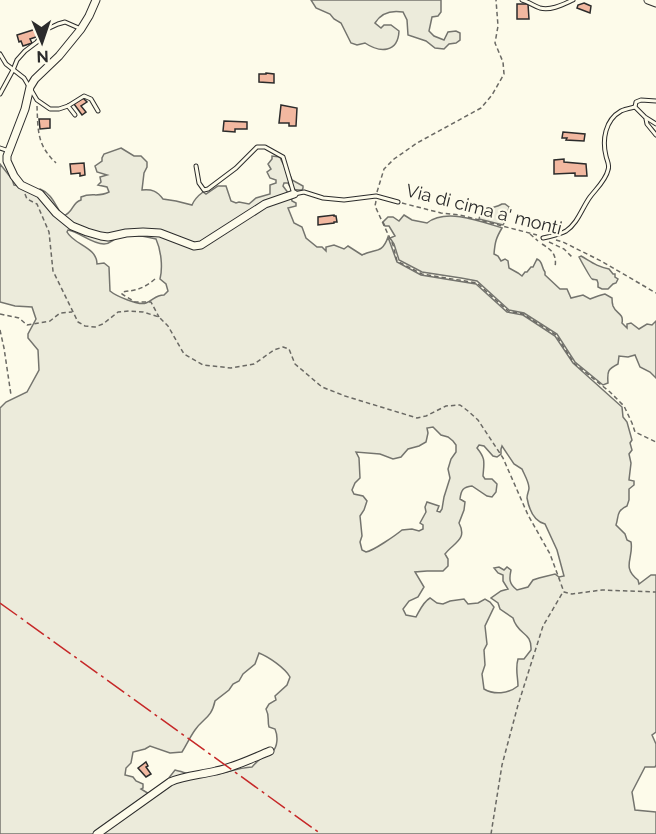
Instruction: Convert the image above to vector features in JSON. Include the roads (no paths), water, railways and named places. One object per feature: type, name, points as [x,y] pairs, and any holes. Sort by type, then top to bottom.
[{"type":"street","points":[[96,0],[81,29],[30,87],[7,162],[21,185],[40,194],[56,213],[72,226],[87,232],[108,237],[126,233],[160,233],[194,246],[201,245],[264,204],[294,194]]},
{"type":"street","points":[[648,0],[656,3]]},
{"type":"street","points":[[97,834],[170,782],[179,778],[218,771],[270,751]]},
{"type":"lane","points":[[522,0],[546,9],[573,0]]},
{"type":"lane","points":[[0,94],[17,60],[37,42],[45,30],[65,22],[81,29]]},
{"type":"lane","points":[[0,54],[6,64],[24,78],[37,99],[50,109],[68,106],[84,96],[91,99],[98,111]]},
{"type":"lane","points":[[635,107],[636,102],[641,99],[656,101]]},
{"type":"lane","points":[[68,106],[75,115]]},
{"type":"lane","points":[[635,107],[656,124]]},
{"type":"lane","points":[[543,239],[566,231],[573,225],[588,199],[609,171],[605,129],[620,111],[635,107]]},
{"type":"lane","points":[[645,117],[647,124],[656,135]]},
{"type":"lane","points":[[196,166],[199,183],[204,189],[208,189],[236,168],[257,147],[265,147],[283,157],[294,194]]},
{"type":"lane","points":[[0,148],[9,151]]},
{"type":"lane","name":"Via di cima a' monti","points":[[294,194],[304,192],[323,198],[344,200],[377,196],[398,202]]}]
